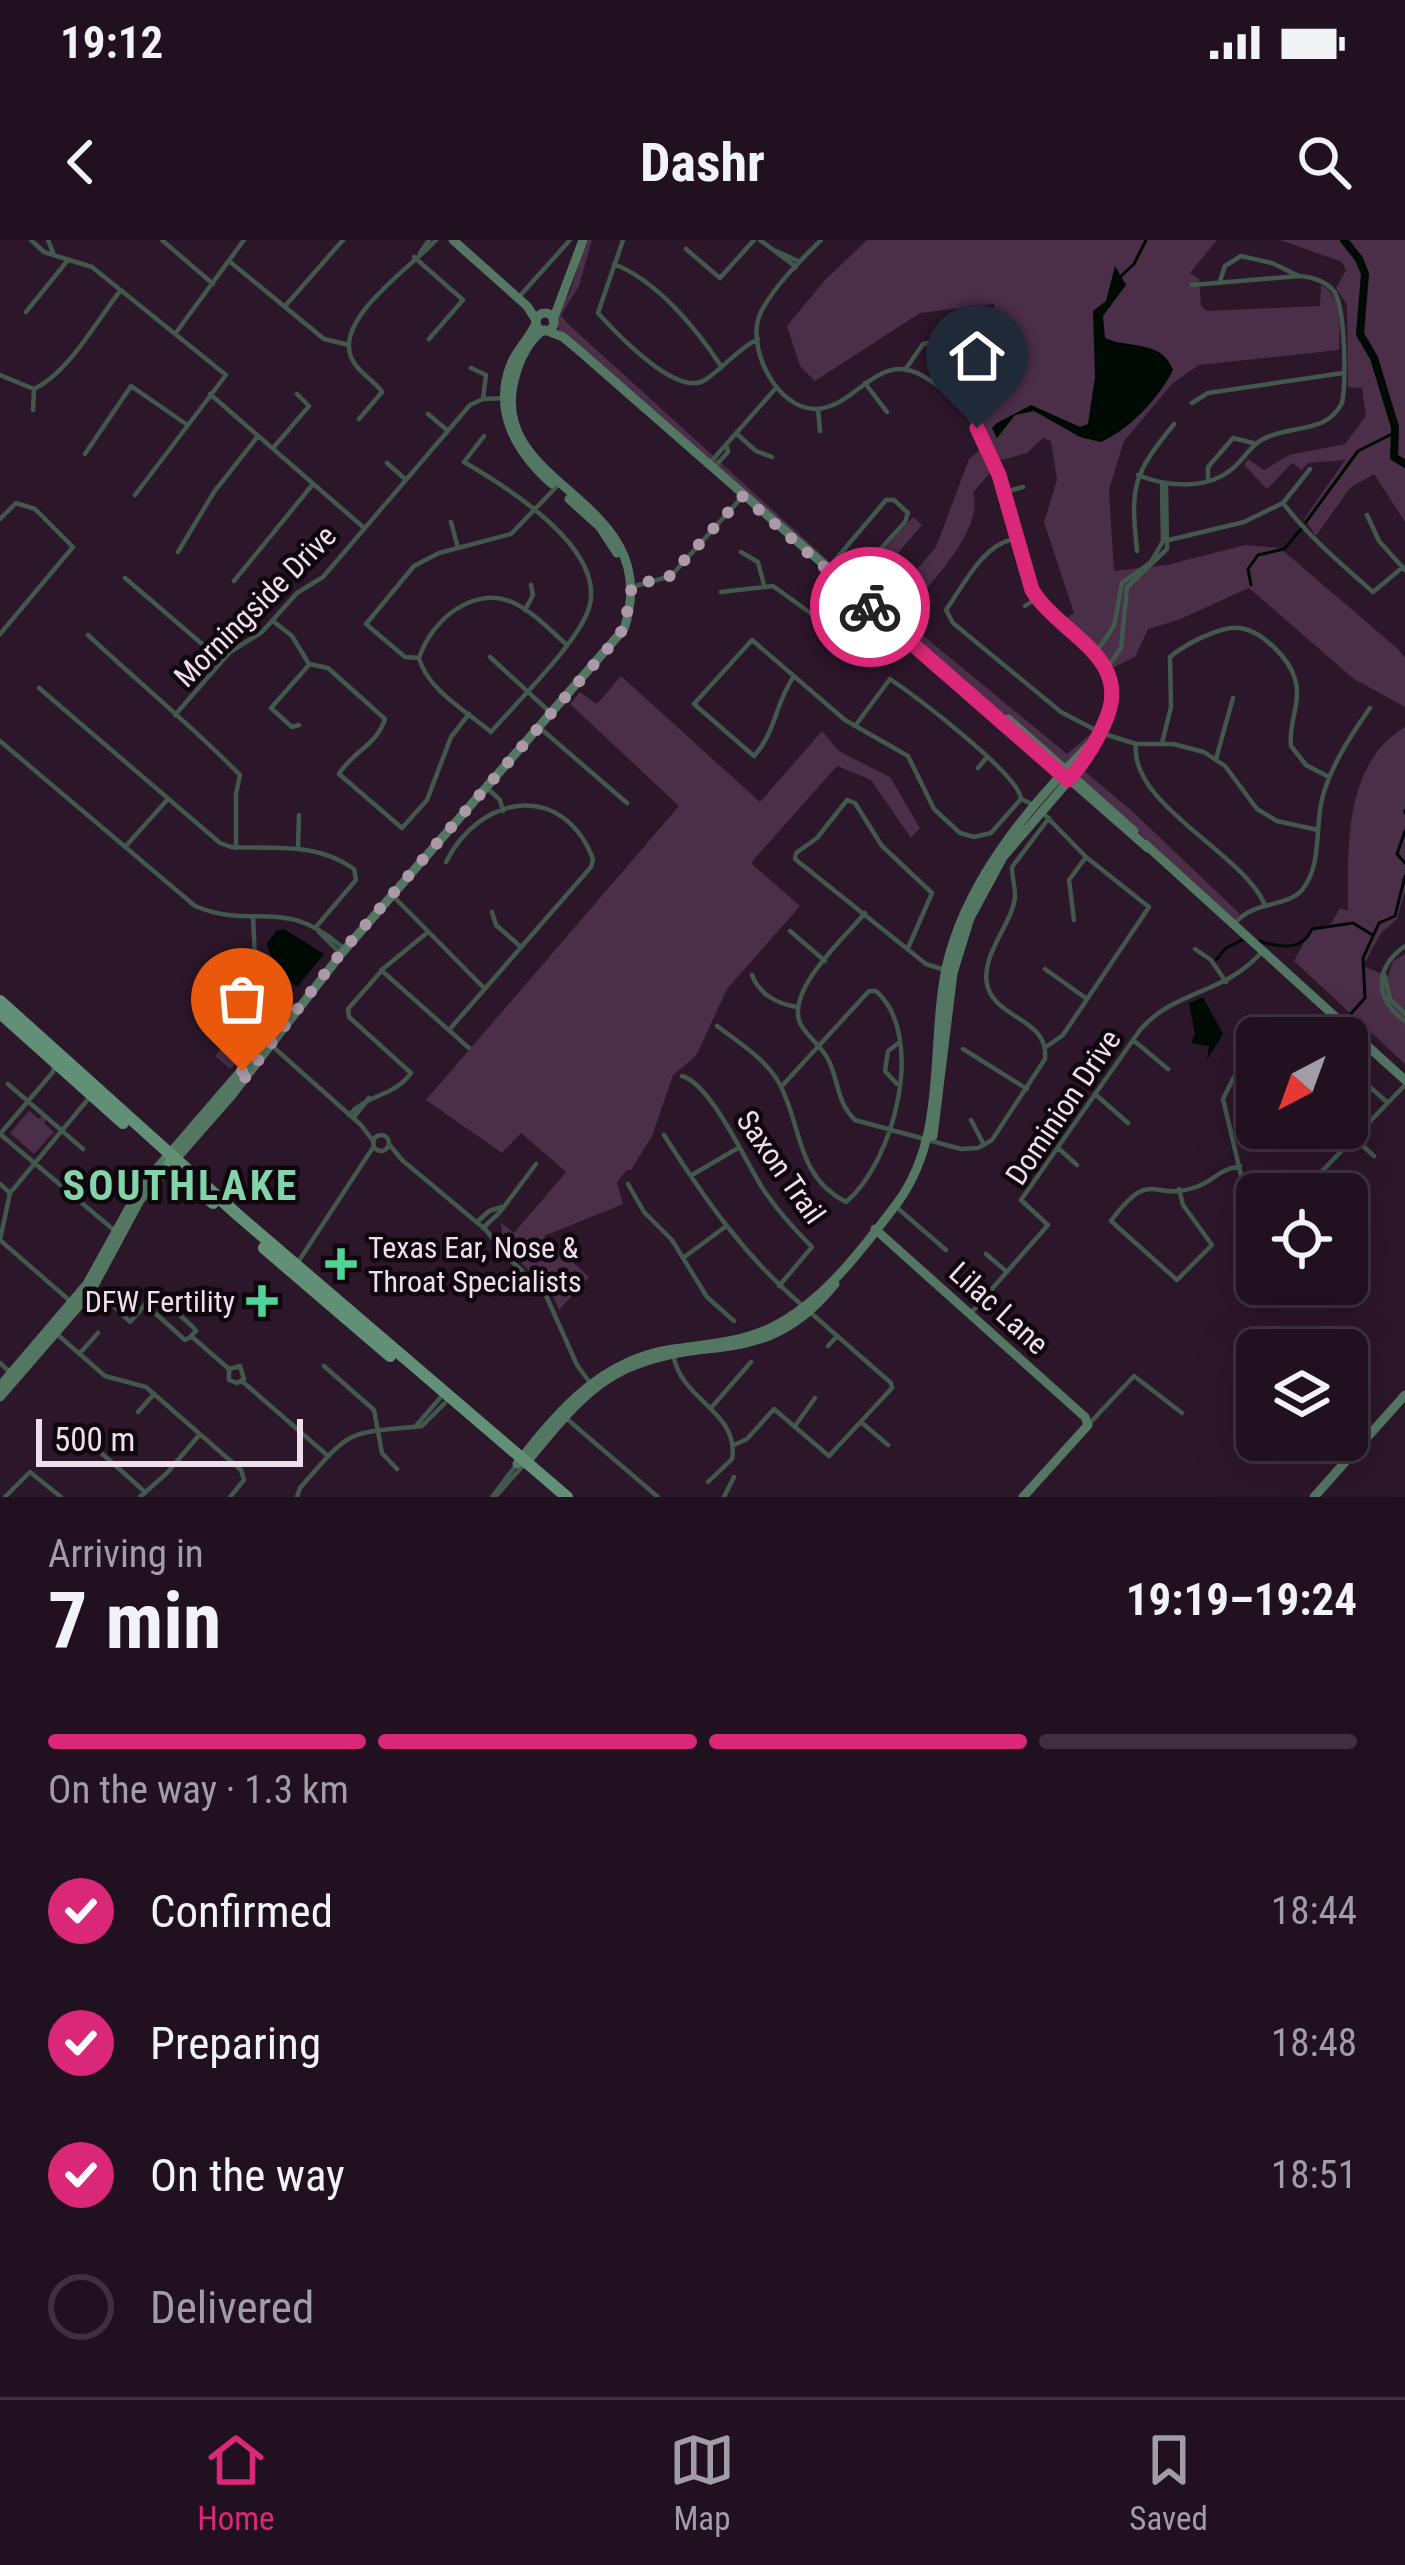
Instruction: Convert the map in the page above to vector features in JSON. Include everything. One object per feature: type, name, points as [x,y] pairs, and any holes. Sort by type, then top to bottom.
[{"type":"main road","points":[[453,240],[1067,775],[1405,1083]]},
{"type":"main road","points":[[0,1397],[94,1287],[140,1200],[170,1160],[390,897],[611,645],[629,587],[617,539],[527,450],[508,398],[512,363],[562,301],[583,240]]},
{"type":"main road","points":[[522,1463],[592,1386],[629,1364],[673,1352],[752,1343],[787,1328],[896,1207],[923,1168],[950,972],[980,896],[1003,857],[1095,747],[1101,733]]},
{"type":"main road","points":[[0,1001],[170,1160],[442,1401],[567,1497]]},
{"type":"main road","points":[[0,1012],[92,1099],[170,1160]]},
{"type":"main road","points":[[0,1386],[56,1333],[134,1196],[227,1100],[239,1075],[269,1043]]},
{"type":"main road","name":"Lilac Lane","points":[[876,1230],[1088,1425]]},
{"type":"main road","points":[[293,1268],[522,1463],[555,1497]]},
{"type":"main road","points":[[1314,1497],[1405,1395]]},
{"type":"main road","points":[[1023,1497],[1088,1425]]},
{"type":"street","points":[[31,240],[54,255],[87,263],[226,375],[135,495]]},
{"type":"street","points":[[48,240],[54,255]]},
{"type":"street","points":[[162,240],[213,284]]},
{"type":"street","points":[[175,334],[244,240]]},
{"type":"street","points":[[286,305],[343,240]]},
{"type":"street","points":[[359,419],[382,389],[354,362],[349,345],[358,319],[432,240]]},
{"type":"street","points":[[464,250],[473,240]]},
{"type":"street","points":[[518,298],[570,240]]},
{"type":"street","points":[[623,240],[599,316],[668,376],[701,383],[733,353],[758,340]]},
{"type":"street","points":[[686,249],[720,278],[757,240],[798,264]]},
{"type":"street","points":[[821,240],[760,312],[758,340],[776,387],[797,404],[818,409],[887,370],[908,370],[937,387],[977,428],[1004,492],[1014,539],[1037,598],[1095,654],[1114,684],[1101,733]]},
{"type":"street","points":[[417,255],[463,300],[429,339]]},
{"type":"street","points":[[1219,283],[1225,266],[1240,256],[1271,262],[1299,276]]},
{"type":"street","points":[[26,311],[68,260]]},
{"type":"street","points":[[230,261],[329,342],[349,345]]},
{"type":"street","points":[[614,265],[632,273],[682,317],[721,365]]},
{"type":"street","points":[[1138,476],[1164,485],[1229,472],[1254,443],[1330,421],[1342,403],[1337,295],[1316,279],[1299,276],[1192,285]]},
{"type":"street","points":[[34,389],[65,368],[120,291]]},
{"type":"street","points":[[908,370],[923,344],[969,334],[984,337]]},
{"type":"street","points":[[471,368],[486,376],[483,399],[508,398]]},
{"type":"street","points":[[1192,403],[1208,393],[1343,373]]},
{"type":"street","points":[[0,376],[34,389]]},
{"type":"street","points":[[865,382],[887,412]]},
{"type":"street","points":[[692,384],[694,398]]},
{"type":"street","points":[[85,454],[131,386],[186,424]]},
{"type":"street","points":[[710,467],[728,452],[727,447],[776,387]]},
{"type":"street","points":[[33,410],[34,389]]},
{"type":"street","points":[[210,394],[363,527]]},
{"type":"street","points":[[273,448],[310,406],[297,394]]},
{"type":"street","name":"Morningside Drive","points":[[175,715],[222,662],[322,577],[447,430],[470,405],[483,399]]},
{"type":"street","points":[[818,409],[820,431]]},
{"type":"street","points":[[428,414],[447,430]]},
{"type":"street","points":[[1137,551],[1133,499],[1138,476],[1174,424]]},
{"type":"street","points":[[737,434],[756,451],[772,457]]},
{"type":"street","points":[[178,553],[214,492],[258,436]]},
{"type":"street","points":[[484,436],[464,462],[502,484],[575,549],[590,578],[589,609],[566,644],[490,732],[441,691],[420,666],[418,658],[428,639],[445,618],[470,601],[502,599],[525,610],[566,644]]},
{"type":"street","points":[[1208,479],[1208,467],[1233,438],[1254,443]]},
{"type":"street","points":[[386,463],[405,479]]},
{"type":"street","points":[[1095,654],[1114,626],[1122,583],[1151,562],[1166,541],[1238,525],[1283,503],[1310,470]]},
{"type":"street","points":[[234,581],[313,484]]},
{"type":"street","points":[[418,658],[405,657],[366,624],[414,566],[439,553],[511,534],[558,485]]},
{"type":"street","points":[[1107,668],[1120,648],[1127,587],[1163,555],[1164,485]]},
{"type":"street","points":[[1004,492],[1023,487]]},
{"type":"street","points":[[629,587],[670,576],[743,496]]},
{"type":"street","points":[[721,592],[764,585],[781,588],[816,617],[829,597],[905,522],[908,513],[894,500],[886,500],[827,569]]},
{"type":"street","points":[[0,519],[22,502],[73,547],[0,634]]},
{"type":"street","points":[[1283,503],[1315,542],[1373,592],[1404,569],[1379,541],[1367,515]]},
{"type":"street","points":[[451,522],[458,548]]},
{"type":"street","points":[[1014,539],[998,544],[980,562],[946,615],[1052,705],[1101,733],[1136,744],[1194,748],[1216,759],[1258,809],[1288,825],[1318,830]]},
{"type":"street","points":[[741,552],[758,562],[764,585]]},
{"type":"street","points":[[125,578],[222,662]]},
{"type":"street","points":[[525,610],[533,596],[532,585]]},
{"type":"street","points":[[1024,606],[1037,598]]},
{"type":"street","points":[[273,621],[292,636],[309,664],[328,668],[385,719],[374,742],[346,762],[339,774],[402,828],[427,800],[451,736],[469,713]]},
{"type":"street","points":[[1162,743],[1171,707],[1170,657],[1231,628],[1243,628],[1288,663],[1297,693],[1291,746],[1306,765],[1329,777]]},
{"type":"street","points":[[88,634],[240,775],[236,848]]},
{"type":"street","points":[[794,676],[781,696],[773,730],[752,756],[697,710],[695,700],[750,639],[855,726],[908,756],[934,808],[966,835],[991,833],[1022,799]]},
{"type":"street","points":[[490,657],[552,714]]},
{"type":"street","points":[[299,725],[292,727],[271,708],[309,664]]},
{"type":"street","points":[[855,726],[890,679],[987,757],[1020,788],[1022,799],[1149,907],[1059,1040],[1046,1047]]},
{"type":"street","points":[[39,688],[210,837],[236,848],[298,848],[337,858],[358,874],[317,930]]},
{"type":"street","points":[[1216,759],[1232,698]]},
{"type":"street","points":[[1232,926],[1243,914],[1264,903],[1295,897],[1305,886],[1329,777],[1370,708]]},
{"type":"street","points":[[539,728],[627,803]]},
{"type":"street","points":[[0,741],[195,906],[217,914],[289,916],[317,930],[343,952]]},
{"type":"street","points":[[1136,744],[1139,774],[1248,880],[1264,903]]},
{"type":"street","points":[[978,768],[987,757]]},
{"type":"street","points":[[486,787],[500,800],[503,811]]},
{"type":"street","points":[[125,847],[168,799]]},
{"type":"street","points":[[908,948],[932,893],[882,846],[855,803],[848,800],[795,857],[926,964],[950,972]]},
{"type":"street","points":[[446,862],[473,827],[503,811],[537,805],[552,808],[583,836],[593,860],[449,1030]]},
{"type":"street","points":[[865,914],[805,985],[797,1007],[801,1024],[832,1068],[844,1109],[861,1123],[961,1149],[984,1145],[1042,1069],[1046,1047],[1034,1028],[994,998],[987,980],[994,946],[1014,902],[1012,867],[1041,812]]},
{"type":"street","points":[[298,848],[299,815]]},
{"type":"street","points":[[1074,920],[1069,880],[1086,856]]},
{"type":"street","points":[[839,896],[845,889]]},
{"type":"street","points":[[390,897],[485,989]]},
{"type":"street","points":[[492,912],[496,925],[521,947]]},
{"type":"street","points":[[253,916],[255,959],[272,980]]},
{"type":"street","points":[[790,931],[825,961]]},
{"type":"street","points":[[351,1117],[369,1098],[394,1092],[411,1073],[348,1009],[381,970],[428,932]]},
{"type":"street","points":[[1405,946],[1386,962],[1383,973],[1390,1000],[1405,1017]]},
{"type":"street","points":[[1195,949],[1211,960],[1226,982]]},
{"type":"street","name":"Dominion Drive","points":[[970,1314],[1048,1225],[1021,1202],[1133,1040],[1158,1010],[1226,982],[1261,952]]},
{"type":"street","points":[[1045,969],[1087,999]]},
{"type":"street","points":[[381,970],[470,1048]]},
{"type":"street","points":[[752,974],[774,1001],[797,1007]]},
{"type":"street","points":[[717,1026],[773,1075],[801,1149],[824,1183],[847,1202],[877,1165],[890,1130],[902,1041],[892,1007],[871,990],[781,1088]]},
{"type":"street","points":[[1133,1040],[1168,1070]]},
{"type":"street","points":[[897,1084],[886,1076],[887,1056],[890,1047],[902,1041]]},
{"type":"street","points":[[269,1043],[351,1117],[380,1136]]},
{"type":"street","points":[[963,1049],[1027,1089]]},
{"type":"street","points":[[57,1068],[0,1134],[120,1234],[116,1246]]},
{"type":"street","points":[[1236,1075],[1222,1099],[1236,1145]]},
{"type":"street","name":"Saxon Trail","points":[[682,1076],[707,1097],[765,1192],[812,1246],[779,1286]]},
{"type":"street","points":[[1368,1121],[1405,1083]]},
{"type":"street","points":[[8,1084],[83,1149]]},
{"type":"street","points":[[1368,1085],[1388,1103]]},
{"type":"street","points":[[1095,1094],[1128,1123]]},
{"type":"street","points":[[75,1304],[0,1240],[10,1192],[92,1099]]},
{"type":"street","points":[[971,1120],[984,1145]]},
{"type":"street","points":[[361,1125],[380,1147],[480,1225],[544,1291],[577,1365],[592,1386]]},
{"type":"street","points":[[664,1135],[725,1227],[779,1286],[892,1386],[829,1456],[774,1409],[747,1439],[734,1445]]},
{"type":"street","points":[[293,1268],[342,1190],[380,1147],[380,1136]]},
{"type":"street","points":[[380,1136],[380,1147]]},
{"type":"street","points":[[692,1175],[738,1148]]},
{"type":"street","points":[[1058,1148],[1077,1165]]},
{"type":"street","points":[[1237,1149],[1241,1173]]},
{"type":"street","points":[[1319,1173],[1341,1149]]},
{"type":"street","points":[[1366,1149],[1374,1156]]},
{"type":"street","points":[[480,1225],[502,1207],[536,1164]]},
{"type":"street","points":[[1179,1189],[1183,1205],[1212,1245],[1177,1280],[1111,1221],[1137,1191],[1193,1188],[1220,1170],[1240,1166]]},
{"type":"street","points":[[0,1184],[10,1192]]},
{"type":"street","points":[[628,1184],[707,1298],[734,1321]]},
{"type":"street","points":[[896,1207],[946,1250]]},
{"type":"street","points":[[683,1258],[725,1227]]},
{"type":"street","points":[[986,1254],[1006,1272]]},
{"type":"street","points":[[94,1287],[130,1322],[145,1304],[155,1293],[196,1331],[185,1340],[145,1304]]},
{"type":"street","points":[[56,1333],[105,1376],[138,1382],[244,1474],[230,1497]]},
{"type":"street","points":[[80,1353],[98,1333]]},
{"type":"street","points":[[191,1336],[229,1369],[229,1380],[242,1381],[328,1456]]},
{"type":"street","points":[[828,1346],[837,1336]]},
{"type":"street","points":[[673,1352],[681,1380],[724,1422],[734,1445],[732,1459],[708,1482]]},
{"type":"street","points":[[711,1408],[751,1362]]},
{"type":"street","points":[[0,1363],[14,1376]]},
{"type":"street","points":[[323,1366],[374,1410],[382,1453],[397,1469]]},
{"type":"street","points":[[229,1369],[242,1368],[242,1381]]},
{"type":"street","points":[[1088,1425],[1131,1377],[1140,1377],[1182,1413]]},
{"type":"street","points":[[138,1412],[154,1394]]},
{"type":"street","points":[[795,1426],[815,1398]]},
{"type":"street","points":[[297,1497],[328,1456],[355,1433],[415,1427],[442,1401]]},
{"type":"street","points":[[563,1416],[658,1497]]},
{"type":"street","points":[[861,1422],[888,1445]]},
{"type":"street","points":[[70,1425],[142,1494],[200,1434]]},
{"type":"street","points":[[493,1497],[522,1463]]},
{"type":"street","points":[[5,1497],[30,1472],[61,1497]]},
{"type":"street","points":[[724,1497],[734,1477]]},
{"type":"shaded area","points":[[586,240],[592,240],[579,286],[561,315],[568,324],[853,583],[913,517],[922,525],[866,590],[884,607],[936,547],[969,459],[984,447],[993,469],[973,493],[971,523],[952,556],[906,613],[908,623],[1067,754],[1093,732],[1095,736],[1065,765],[975,695],[560,332],[555,320],[570,292]]},
{"type":"shaded area","points":[[867,240],[1217,240],[1190,273],[1199,279],[1201,306],[1207,311],[1320,306],[1321,285],[1329,290],[1339,313],[1339,350],[1199,365],[1173,383],[1124,441],[1109,490],[1114,571],[1167,565],[1245,545],[1280,548],[1398,649],[1405,658],[1405,707],[1354,679],[1249,588],[1148,629],[1135,657],[1112,668],[1062,621],[1074,613],[1044,522],[1057,480],[1051,441],[1043,438],[1027,453],[998,461],[970,416],[983,404],[1014,391],[1014,377],[997,351],[994,304],[920,313],[815,381],[800,366],[787,326]]},
{"type":"shaded area","points":[[1280,240],[1405,240],[1405,522],[1374,474],[1350,488],[1316,536],[1304,519],[1345,460],[1308,463],[1302,470],[1292,463],[1267,489],[1244,465],[1248,459],[1264,470],[1289,455],[1345,444],[1366,416],[1362,388],[1348,387],[1347,305],[1336,288],[1346,270],[1342,262]]},
{"type":"shaded area","points":[[1115,266],[1126,285],[1103,316],[1105,338],[1161,353],[1173,370],[1160,391],[1133,421],[1101,442],[1080,437],[1034,411],[1015,415],[997,438],[992,428],[997,423],[1031,405],[1080,427],[1088,424],[1095,377],[1093,311],[1106,301]]},
{"type":"shaded area","points":[[621,676],[760,802],[822,731],[839,751],[890,777],[920,828],[911,838],[871,780],[837,766],[751,863],[800,906],[727,989],[696,1056],[673,1075],[652,1136],[631,1170],[617,1182],[623,1204],[544,1236],[589,1277],[559,1310],[545,1287],[516,1258],[501,1223],[514,1233],[566,1172],[521,1133],[502,1153],[426,1100],[679,806],[570,704],[580,692],[597,704]]},
{"type":"shaded area","points":[[1405,727],[1405,891],[1397,919],[1381,933],[1363,966],[1388,976],[1393,961],[1405,954],[1405,1064],[1368,1030],[1368,1017],[1354,1017],[1294,961],[1311,929],[1331,924],[1340,908],[1348,911],[1353,810],[1370,763]]},
{"type":"shaded area","points":[[1082,769],[1240,914],[1234,920],[1079,778]]},
{"type":"shaded area","points":[[284,929],[324,954],[298,986],[268,949],[276,931]]},
{"type":"shaded area","points":[[1203,997],[1223,1034],[1207,1060],[1209,1046],[1191,1043],[1195,1035],[1189,1003]]},
{"type":"shaded area","points":[[240,1025],[259,1042],[230,1069],[215,1056]]},
{"type":"shaded area","points":[[29,1111],[39,1119],[42,1116],[54,1132],[34,1154],[10,1133]]},
{"type":"waterway","points":[[1120,277],[1134,264],[1146,240]]},
{"type":"waterway","points":[[1344,240],[1365,274],[1360,334],[1374,358],[1395,427],[1394,457],[1405,464]]},
{"type":"waterway","points":[[1306,522],[1358,451],[1396,432]]},
{"type":"waterway","points":[[1251,585],[1248,569],[1258,555],[1284,549],[1302,528]]},
{"type":"waterway","points":[[1405,831],[1397,854],[1405,863]]},
{"type":"waterway","points":[[1348,1017],[1365,998],[1363,958],[1379,923],[1395,916],[1405,876]]},
{"type":"waterway","points":[[1259,941],[1289,946],[1302,941],[1312,929],[1353,923],[1371,934]]},
{"type":"waterway","points":[[1216,960],[1242,940]]},
{"type":"way so far","points":[[242,1071],[240,1084],[340,954],[611,645],[624,628],[632,586],[670,576],[743,496],[870,607]]},
{"type":"place","name":"Texas Ear, Nose & Throat Specialists","points":[[341,1264]]},
{"type":"place","name":"DFW Fertility","points":[[262,1301]]},
{"type":"district","name":"SOUTHLAKE","points":[[181,1185]]},
{"type":"route","points":[[870,607],[1068,780],[1095,747],[1111,707],[1113,678],[1032,590],[999,475],[977,428]]}]
